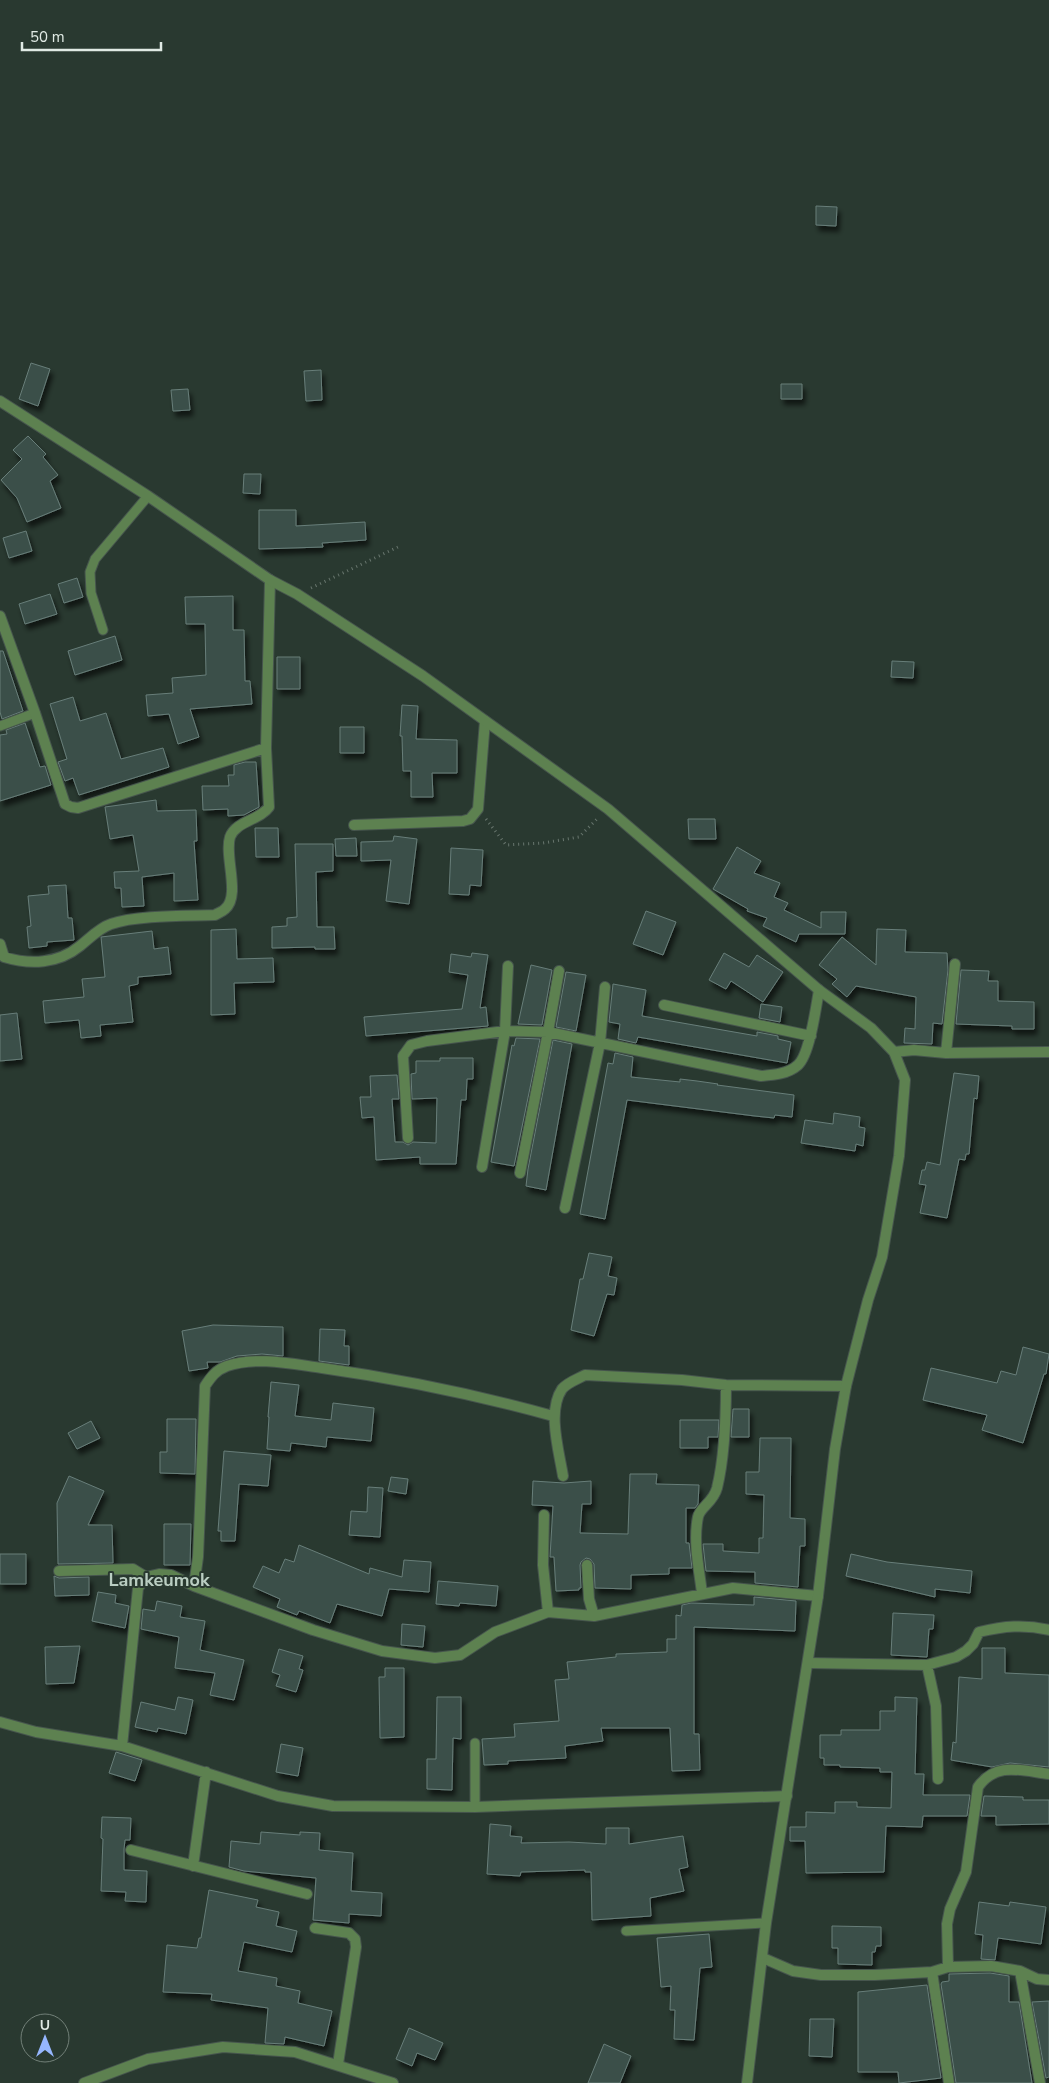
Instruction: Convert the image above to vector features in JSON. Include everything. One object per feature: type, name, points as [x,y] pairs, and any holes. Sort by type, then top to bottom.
[{"type":"street","points":[[0,401],[148,496],[270,580],[297,594],[423,676],[608,809],[819,990],[871,1028],[894,1052],[905,1080],[898,1156],[882,1257],[868,1300],[846,1386],[835,1449],[818,1596],[766,1923],[747,2083]]},
{"type":"street","points":[[0,944],[2,960],[35,963],[50,961],[78,948],[97,931],[111,924],[127,920],[215,915],[226,909],[232,889],[230,838],[237,828],[266,812],[269,807],[266,748],[270,580]]},
{"type":"street","points":[[0,616],[36,713],[65,804],[74,808],[266,748]]},
{"type":"street","points":[[354,825],[463,821],[470,818],[478,809],[485,721]]},
{"type":"street","points":[[946,1053],[955,964]]},
{"type":"street","points":[[482,1167],[505,1031],[508,966]]},
{"type":"street","points":[[520,1173],[559,971]]},
{"type":"street","points":[[565,1208],[600,1044],[605,987]]},
{"type":"street","points":[[408,1138],[403,1056],[411,1045],[426,1041],[505,1031],[548,1032],[761,1076],[782,1074],[797,1067],[802,1061],[811,1036],[819,990]]},
{"type":"street","points":[[664,1005],[811,1036]]},
{"type":"street","points":[[894,1052],[914,1050],[946,1053],[1049,1052]]},
{"type":"street","points":[[194,1586],[198,1557],[205,1386],[213,1373],[227,1366],[267,1361],[374,1375],[494,1400],[553,1416]]},
{"type":"street","points":[[562,1476],[553,1416],[562,1389],[571,1382],[586,1375],[682,1380],[726,1385],[846,1386]]},
{"type":"street","points":[[702,1593],[696,1535],[698,1514],[712,1501],[717,1489],[726,1427],[726,1385]]},
{"type":"street","points":[[544,1515],[543,1565],[548,1612]]},
{"type":"street","points":[[587,1565],[589,1599],[594,1616]]},
{"type":"street","points":[[59,1571],[132,1569],[146,1577]]},
{"type":"street","points":[[122,1746],[138,1588],[146,1577],[158,1574],[170,1575],[194,1586],[313,1630],[382,1650],[421,1657],[442,1658],[460,1655],[495,1632],[548,1612],[594,1616],[733,1588],[818,1596]]},
{"type":"street","points":[[808,1663],[927,1665],[956,1657],[966,1651],[973,1644],[979,1632],[994,1628],[1029,1626],[1049,1630]]},
{"type":"street","points":[[927,1665],[936,1706],[938,1779]]},
{"type":"street","points":[[0,1722],[36,1732],[122,1746],[278,1796],[333,1806],[475,1807],[787,1796]]},
{"type":"street","points":[[948,1967],[947,1924],[950,1909],[966,1872],[978,1788],[985,1777],[1006,1769],[1049,1774]]},
{"type":"street","points":[[193,1866],[206,1772]]},
{"type":"street","points":[[131,1850],[307,1894]]},
{"type":"street","points":[[315,1928],[349,1933],[355,1939],[356,1947],[338,2064]]},
{"type":"street","points":[[763,1958],[793,1970],[821,1975],[875,1976],[932,1972],[948,1967],[991,1966],[1020,1972],[1037,1979],[1049,1980]]},
{"type":"street","points":[[932,1972],[949,2083]]},
{"type":"street","points":[[1020,1972],[1040,2083]]},
{"type":"street","points":[[84,2083],[148,2059],[223,2047],[296,2052],[393,2083]]},
{"type":"lane","points":[[103,630],[91,593],[90,572],[95,559],[148,496]]},
{"type":"lane","points":[[0,726],[36,713]]},
{"type":"lane","points":[[475,1744],[475,1807]]},
{"type":"lane","points":[[626,1931],[766,1923]]},
{"type":"path","points":[[297,594],[398,547]]},
{"type":"path","points":[[478,809],[506,845],[543,843],[579,836],[608,809]]},
{"type":"building","points":[[816,206],[837,207],[836,226],[816,225]]},
{"type":"building","points":[[31,363],[50,369],[38,406],[19,399]]},
{"type":"building","points":[[321,370],[322,400],[306,401],[304,371]]},
{"type":"building","points":[[781,384],[802,384],[802,399],[781,399]]},
{"type":"building","points":[[188,389],[190,410],[173,411],[171,390]]},
{"type":"building","points":[[28,436],[46,454],[43,457],[58,475],[50,481],[61,508],[27,522],[17,498],[1,480],[22,459],[13,450]]},
{"type":"building","points":[[244,474],[261,474],[260,494],[243,493]]},
{"type":"building","points":[[259,510],[296,510],[296,526],[365,522],[366,540],[322,543],[323,547],[259,549]]},
{"type":"building","points":[[26,531],[32,551],[9,558],[3,538]]},
{"type":"building","points":[[77,578],[83,597],[64,603],[58,584]]},
{"type":"building","points":[[50,594],[57,614],[25,624],[19,604]]},
{"type":"building","points":[[233,596],[233,630],[244,630],[245,681],[250,681],[252,704],[190,709],[199,737],[178,744],[169,714],[148,716],[146,695],[173,693],[172,678],[206,675],[205,624],[186,624],[185,597]]},
{"type":"building","points":[[115,636],[122,660],[75,675],[68,651]]},
{"type":"building","points":[[0,651],[3,651],[23,711],[2,719],[0,712]]},
{"type":"building","points":[[277,657],[300,657],[300,689],[277,689]]},
{"type":"building","points":[[892,661],[914,662],[913,678],[891,677]]},
{"type":"building","points":[[73,697],[80,721],[106,713],[121,759],[163,748],[169,767],[79,795],[73,778],[65,781],[58,762],[67,759],[50,704]]},
{"type":"building","points":[[402,705],[418,706],[416,739],[457,740],[457,773],[432,773],[433,797],[411,797],[411,771],[403,771],[402,736],[400,736]]},
{"type":"building","points":[[25,723],[40,767],[45,766],[51,785],[0,801],[0,735],[7,734],[6,730]]},
{"type":"building","points":[[340,727],[364,727],[364,753],[340,753]]},
{"type":"building","points":[[256,762],[259,807],[244,815],[228,816],[228,809],[203,810],[202,786],[229,786],[228,775],[234,775],[234,765]]},
{"type":"building","points":[[156,800],[157,811],[196,810],[197,841],[194,841],[198,900],[174,901],[174,873],[142,877],[144,906],[122,907],[121,888],[115,888],[114,872],[139,871],[133,835],[110,839],[105,807]]},
{"type":"building","points":[[688,819],[715,819],[716,839],[689,839]]},
{"type":"building","points":[[255,828],[278,828],[279,857],[256,857]]},
{"type":"building","points":[[394,836],[417,839],[409,904],[386,901],[391,860],[361,861],[361,842],[393,841]]},
{"type":"building","points":[[356,838],[357,856],[336,856],[335,839]]},
{"type":"building","points":[[295,844],[333,844],[333,871],[316,872],[317,927],[334,927],[335,949],[315,949],[315,947],[272,948],[272,927],[287,926],[287,918],[297,917]]},
{"type":"building","points":[[737,847],[761,861],[754,873],[780,883],[774,897],[788,903],[784,910],[821,928],[821,912],[846,912],[845,934],[799,934],[796,942],[763,926],[767,918],[747,911],[748,909],[713,889]]},
{"type":"building","points":[[451,848],[483,850],[481,886],[470,885],[469,895],[449,894]]},
{"type":"building","points":[[66,885],[68,918],[72,918],[74,940],[47,942],[47,946],[29,948],[27,927],[31,926],[28,896],[49,894],[48,886]]},
{"type":"building","points":[[646,911],[676,922],[663,955],[633,944]]},
{"type":"building","points":[[236,929],[237,959],[273,958],[274,982],[234,983],[235,1014],[211,1015],[211,930]]},
{"type":"building","points":[[877,929],[906,930],[905,952],[947,953],[948,970],[942,1024],[933,1023],[932,1044],[904,1043],[905,1028],[915,1029],[916,997],[856,986],[847,997],[832,984],[837,979],[819,965],[842,937],[876,965]]},
{"type":"building","points":[[152,931],[154,949],[168,947],[171,974],[138,977],[138,984],[129,986],[133,1022],[100,1025],[101,1036],[81,1038],[79,1020],[45,1023],[43,1001],[84,997],[82,979],[105,977],[101,937]]},
{"type":"building","points":[[472,953],[488,955],[480,1008],[486,1007],[488,1026],[366,1036],[364,1017],[462,1009],[468,975],[449,972],[451,954],[471,957]]},
{"type":"building","points":[[724,953],[749,967],[757,955],[783,972],[763,1002],[731,981],[726,989],[709,980]]},
{"type":"building","points":[[531,965],[552,970],[542,1025],[518,1024]]},
{"type":"building","points":[[961,970],[989,971],[988,981],[998,981],[998,1001],[1034,1002],[1034,1029],[1012,1029],[1012,1026],[956,1024]]},
{"type":"building","points":[[566,972],[586,975],[576,1031],[556,1027]]},
{"type":"building","points":[[613,984],[646,990],[642,1016],[757,1036],[757,1032],[778,1036],[778,1039],[791,1042],[787,1063],[638,1037],[636,1043],[618,1039],[620,1024],[609,1022]]},
{"type":"building","points":[[761,1004],[782,1007],[780,1022],[759,1018]]},
{"type":"building","points":[[17,1013],[22,1059],[0,1061],[0,1015]]},
{"type":"building","points":[[516,1038],[540,1039],[514,1166],[491,1162],[512,1045],[514,1046]]},
{"type":"building","points":[[553,1040],[572,1044],[546,1190],[526,1186]]},
{"type":"building","points":[[615,1053],[633,1057],[631,1077],[680,1082],[680,1079],[794,1095],[792,1117],[775,1115],[774,1118],[627,1100],[605,1219],[580,1214],[608,1063],[613,1064]]},
{"type":"building","points":[[440,1058],[473,1058],[473,1079],[467,1079],[466,1100],[461,1100],[456,1164],[420,1164],[420,1157],[376,1160],[374,1117],[362,1118],[360,1097],[371,1097],[370,1076],[397,1075],[399,1099],[392,1099],[395,1142],[403,1142],[408,1145],[413,1142],[436,1143],[437,1098],[412,1099],[411,1074],[416,1073],[416,1061],[440,1061]]},
{"type":"building","points":[[954,1073],[979,1076],[977,1099],[974,1098],[969,1154],[966,1154],[965,1160],[959,1159],[947,1218],[920,1213],[926,1185],[919,1184],[922,1170],[925,1170],[927,1162],[940,1165]]},
{"type":"building","points":[[834,1113],[860,1117],[859,1127],[865,1128],[863,1146],[856,1144],[855,1151],[801,1143],[805,1120],[833,1124]]},
{"type":"building","points":[[589,1253],[612,1257],[608,1276],[617,1278],[614,1295],[607,1294],[594,1336],[571,1330],[580,1279],[583,1279]]},
{"type":"building","points":[[213,1325],[283,1327],[283,1356],[262,1354],[237,1356],[220,1362],[207,1362],[208,1368],[189,1371],[182,1331]]},
{"type":"building","points":[[320,1329],[345,1330],[344,1346],[349,1346],[349,1365],[319,1361]]},
{"type":"building","points":[[1023,1347],[1049,1354],[1046,1374],[1044,1374],[1023,1443],[982,1430],[987,1415],[923,1400],[931,1368],[997,1383],[1001,1371],[1016,1375]]},
{"type":"building","points":[[271,1382],[299,1385],[295,1416],[331,1420],[333,1403],[374,1408],[371,1441],[327,1437],[326,1447],[291,1443],[290,1451],[267,1449]]},
{"type":"building","points":[[733,1409],[749,1409],[749,1437],[731,1437]]},
{"type":"building","points":[[167,1419],[196,1419],[195,1474],[160,1473],[160,1452],[167,1452]]},
{"type":"building","points":[[680,1420],[719,1420],[718,1437],[708,1437],[708,1448],[680,1448]]},
{"type":"building","points":[[91,1421],[100,1438],[77,1449],[68,1433]]},
{"type":"building","points":[[760,1438],[791,1438],[790,1518],[805,1519],[805,1546],[800,1546],[798,1587],[755,1583],[755,1572],[706,1571],[703,1544],[723,1544],[723,1551],[759,1553],[759,1538],[763,1538],[764,1495],[746,1494],[746,1472],[759,1472]]},
{"type":"building","points":[[224,1451],[271,1455],[268,1486],[239,1484],[235,1541],[221,1541],[221,1531],[218,1531]]},
{"type":"building","points":[[630,1474],[657,1474],[656,1484],[699,1485],[698,1504],[695,1508],[686,1508],[686,1543],[689,1543],[692,1568],[669,1568],[669,1574],[631,1575],[631,1589],[595,1588],[594,1564],[590,1559],[586,1558],[580,1565],[581,1588],[579,1590],[556,1591],[554,1557],[550,1557],[553,1506],[532,1505],[533,1481],[564,1483],[591,1481],[591,1504],[582,1504],[580,1533],[628,1534]]},
{"type":"building","points":[[69,1476],[104,1491],[88,1525],[112,1525],[113,1563],[58,1564],[57,1503]]},
{"type":"building","points":[[391,1477],[408,1479],[406,1494],[388,1491]]},
{"type":"building","points":[[368,1487],[383,1488],[380,1537],[349,1535],[351,1511],[367,1512]]},
{"type":"building","points":[[164,1524],[191,1524],[190,1565],[164,1565]]},
{"type":"building","points":[[299,1545],[369,1574],[370,1568],[402,1577],[404,1560],[431,1562],[429,1592],[389,1589],[382,1616],[337,1604],[330,1623],[299,1611],[297,1615],[277,1607],[280,1599],[253,1587],[263,1566],[279,1573],[285,1559],[294,1562]]},
{"type":"building","points":[[0,1554],[26,1554],[26,1584],[0,1584]]},
{"type":"building","points":[[851,1554],[887,1562],[972,1571],[970,1593],[935,1589],[935,1597],[846,1576]]},
{"type":"building","points":[[54,1576],[59,1578],[89,1577],[89,1595],[55,1596]]},
{"type":"building","points":[[438,1581],[498,1586],[496,1606],[460,1603],[459,1606],[436,1604]]},
{"type":"building","points":[[98,1592],[116,1595],[115,1603],[129,1606],[125,1628],[92,1621]]},
{"type":"building","points":[[754,1597],[796,1601],[795,1631],[694,1627],[694,1734],[699,1734],[700,1770],[672,1771],[670,1728],[601,1728],[603,1741],[565,1746],[566,1758],[508,1761],[508,1764],[484,1765],[482,1739],[515,1737],[514,1724],[559,1721],[555,1680],[569,1679],[567,1662],[616,1657],[616,1654],[667,1652],[667,1639],[676,1639],[676,1615],[681,1616],[682,1605],[691,1603],[754,1605]]},
{"type":"building","points":[[157,1601],[182,1606],[180,1617],[205,1621],[200,1650],[244,1660],[234,1700],[210,1695],[215,1673],[175,1668],[179,1637],[141,1629],[143,1609],[155,1611]]},
{"type":"building","points":[[893,1613],[934,1615],[933,1629],[929,1629],[927,1657],[891,1655]]},
{"type":"building","points":[[402,1624],[425,1626],[423,1647],[401,1645]]},
{"type":"building","points":[[80,1646],[74,1683],[46,1684],[45,1647]]},
{"type":"building","points":[[982,1648],[1005,1648],[1005,1673],[1049,1675],[1049,1767],[1010,1763],[992,1767],[951,1760],[953,1742],[956,1743],[959,1677],[982,1679]]},
{"type":"building","points":[[279,1649],[303,1656],[299,1669],[303,1670],[296,1692],[276,1686],[280,1675],[272,1672]]},
{"type":"building","points":[[385,1668],[404,1668],[404,1737],[380,1738],[379,1677],[385,1677]]},
{"type":"building","points":[[178,1697],[193,1700],[186,1734],[158,1728],[157,1732],[135,1727],[141,1702],[175,1710]]},
{"type":"building","points":[[437,1697],[461,1697],[461,1739],[453,1738],[452,1790],[427,1789],[427,1759],[436,1759]]},
{"type":"building","points":[[895,1697],[917,1698],[915,1774],[924,1774],[923,1795],[970,1795],[967,1816],[923,1816],[922,1827],[886,1826],[884,1872],[806,1873],[805,1841],[790,1841],[790,1827],[806,1827],[806,1812],[835,1813],[835,1802],[857,1802],[857,1807],[891,1808],[892,1772],[880,1772],[880,1768],[824,1765],[824,1758],[820,1758],[820,1735],[841,1735],[841,1730],[880,1730],[880,1711],[895,1711]]},
{"type":"building","points":[[281,1744],[303,1748],[298,1776],[276,1772]]},
{"type":"building","points":[[116,1752],[142,1760],[135,1781],[109,1773]]},
{"type":"building","points":[[984,1796],[1023,1797],[1023,1800],[1049,1800],[1049,1824],[996,1825],[996,1816],[981,1816]]},
{"type":"building","points":[[102,1817],[131,1818],[130,1840],[125,1840],[124,1870],[147,1871],[146,1902],[125,1901],[126,1892],[101,1891]]},
{"type":"building","points":[[490,1824],[511,1826],[510,1836],[522,1837],[521,1843],[569,1842],[606,1844],[606,1828],[629,1828],[629,1844],[683,1836],[688,1867],[679,1869],[684,1891],[650,1898],[651,1916],[592,1920],[591,1872],[585,1872],[585,1870],[521,1872],[520,1876],[487,1874]]},
{"type":"building","points":[[261,1832],[300,1835],[300,1832],[320,1833],[319,1850],[353,1853],[351,1891],[382,1893],[381,1916],[349,1914],[349,1923],[313,1920],[316,1878],[244,1871],[229,1867],[231,1841],[260,1844]]},
{"type":"building","points":[[209,1890],[258,1900],[256,1907],[279,1912],[276,1926],[297,1931],[292,1952],[244,1942],[238,1971],[277,1978],[276,1986],[300,1991],[298,2003],[332,2011],[324,2046],[285,2037],[284,2044],[265,2043],[268,2008],[211,2000],[212,1994],[163,1992],[167,1945],[197,1948],[199,1938],[201,1938]]},
{"type":"building","points":[[979,1902],[1009,1906],[1010,1902],[1046,1907],[1041,1944],[998,1938],[995,1960],[981,1959],[983,1935],[975,1934]]},
{"type":"building","points":[[832,1926],[881,1927],[881,1946],[876,1946],[875,1952],[872,1952],[872,1965],[838,1964],[838,1948],[832,1948]]},
{"type":"building","points":[[709,1934],[712,1967],[700,1968],[694,2040],[674,2039],[675,2010],[670,2010],[671,1986],[661,1987],[657,1938]]},
{"type":"building","points":[[990,1973],[1009,1976],[1009,2002],[1019,2002],[1032,2083],[956,2083],[941,1984],[942,1982],[949,1981],[949,1974]]},
{"type":"building","points":[[927,1985],[941,2078],[899,2083],[898,2072],[858,2072],[858,1992]]},
{"type":"building","points":[[1049,2001],[1049,2077],[1046,2078],[1032,2002]]},
{"type":"building","points":[[810,2019],[834,2019],[832,2057],[809,2056]]},
{"type":"building","points":[[409,2028],[443,2043],[435,2060],[417,2053],[412,2066],[396,2059]]},
{"type":"building","points":[[604,2044],[631,2056],[620,2083],[588,2083]]},
{"type":"district","name":"Lamkeumok","points":[[159,1580]]}]
